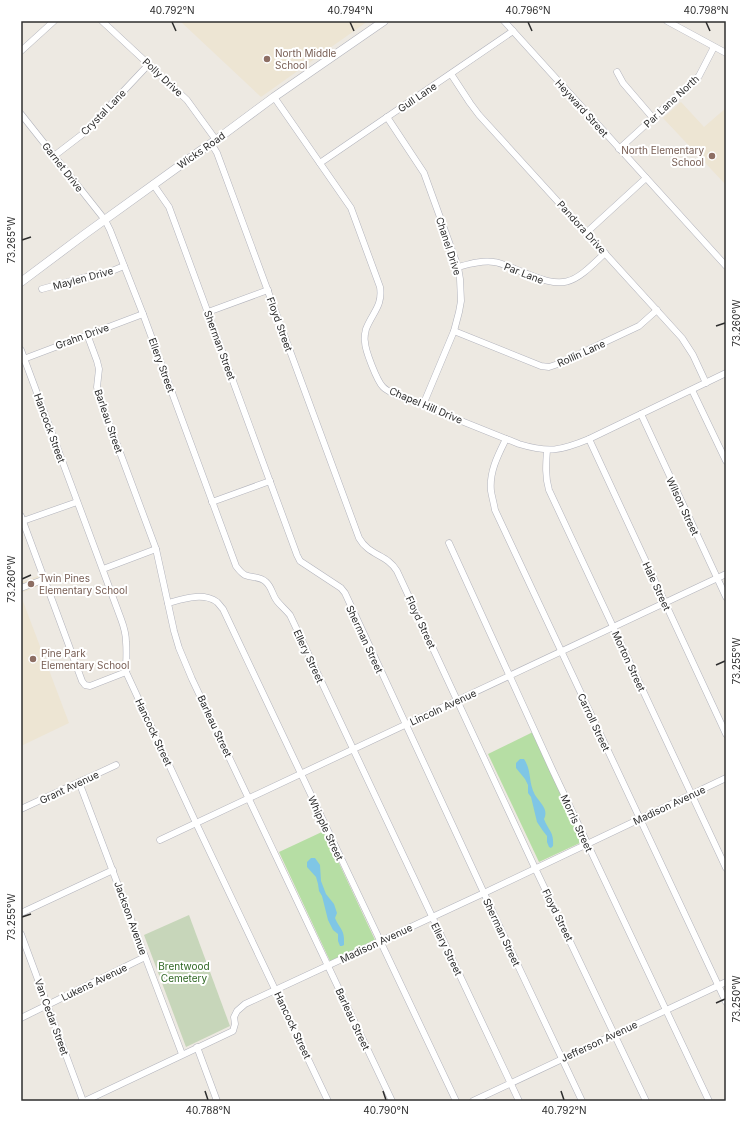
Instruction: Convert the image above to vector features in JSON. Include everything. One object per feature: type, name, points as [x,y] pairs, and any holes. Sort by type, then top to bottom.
[{"type":"main road","name":"Wicks Road","points":[[21,282],[274,97],[384,21]]},
{"type":"street","points":[[21,51],[54,21]]},
{"type":"street","name":"Polly Drive","points":[[102,21],[187,100],[214,142]]},
{"type":"street","name":"Heyward Street","points":[[504,21],[726,266]]},
{"type":"street","points":[[667,21],[726,53]]},
{"type":"street","name":"Gull Lane","points":[[320,163],[513,31]]},
{"type":"street","name":"Par Lane North","points":[[619,148],[699,76],[714,47]]},
{"type":"street","name":"Crystal Lane","points":[[54,156],[84,133],[149,64]]},
{"type":"street","points":[[617,72],[623,83],[654,118]]},
{"type":"street","name":"Pandora Drive","points":[[451,74],[474,109],[682,338],[689,347],[706,383]]},
{"type":"street","name":"Chapel Hill Drive","points":[[274,97],[351,208],[380,286],[381,295],[380,301],[366,330],[365,342],[379,381],[384,387],[394,394],[506,439],[530,447],[558,450],[571,447],[589,439],[726,374]]},
{"type":"street","name":"Garnet Drive","points":[[21,114],[104,220]]},
{"type":"street","name":"Chanel Drive","points":[[387,118],[424,173],[458,267],[461,289],[461,301],[454,331],[422,404]]},
{"type":"street","name":"Floyd Street","points":[[214,142],[359,538],[367,548],[393,564],[397,571],[535,868],[646,1101]]},
{"type":"street","points":[[587,232],[646,178]]},
{"type":"street","name":"Sherman Street","points":[[153,184],[169,207],[297,555],[300,561],[340,588],[344,593],[582,1101]]},
{"type":"street","name":"Ellery Street","points":[[104,220],[110,230],[143,314],[236,566],[241,572],[260,578],[266,582],[270,586],[277,601],[290,615],[519,1101]]},
{"type":"street","name":"Par Lane","points":[[458,267],[483,261],[495,262],[540,280],[551,283],[563,283],[574,280],[583,274],[605,253]]},
{"type":"street","name":"Maylen Drive","points":[[42,289],[106,273],[124,266]]},
{"type":"street","points":[[208,312],[268,290]]},
{"type":"street","name":"Rollin Lane","points":[[454,331],[527,361],[549,367],[639,326],[657,310]]},
{"type":"street","name":"Grahn Drive","points":[[23,359],[143,314]]},
{"type":"street","name":"Barleau Street","points":[[87,334],[99,369],[97,387],[99,396],[156,549],[174,632],[179,648],[248,798],[392,1101]]},
{"type":"street","name":"Hancock Street","points":[[21,350],[23,359],[125,631],[126,672],[328,1101]]},
{"type":"street","points":[[692,390],[726,461]]},
{"type":"street","name":"Wilson Street","points":[[640,414],[726,597]]},
{"type":"street","name":"Carroll Street","points":[[506,439],[499,453],[492,475],[491,491],[495,510],[726,1002]]},
{"type":"street","name":"Hale Street","points":[[589,439],[726,734]]},
{"type":"street","name":"Morton Street","points":[[547,450],[545,470],[546,482],[549,490],[726,868]]},
{"type":"street","points":[[212,502],[270,481]]},
{"type":"street","points":[[77,502],[22,518],[82,681],[85,685],[90,686],[126,672]]},
{"type":"street","name":"Morris Street","points":[[448,543],[587,844],[709,1101]]},
{"type":"street","points":[[103,569],[156,549]]},
{"type":"street","name":"Lincoln Avenue","points":[[160,840],[726,574]]},
{"type":"street","points":[[21,588],[45,579]]},
{"type":"street","name":"Whipple Street","points":[[168,603],[199,597],[209,598],[217,602],[223,609],[456,1101]]},
{"type":"street","name":"Grant Avenue","points":[[21,809],[116,765]]},
{"type":"street","name":"Madison Avenue","points":[[84,1101],[233,1031],[235,1024],[234,1017],[245,1004],[726,778]]},
{"type":"street","name":"Jackson Avenue","points":[[79,782],[182,1054]]},
{"type":"street","points":[[21,913],[113,870]]},
{"type":"street","name":"Van Cedar Street","points":[[21,934],[84,1101]]},
{"type":"street","name":"Lukens Avenue","points":[[21,1018],[145,957]]},
{"type":"street","name":"Jefferson Avenue","points":[[473,1101],[726,982]]},
{"type":"street","points":[[197,1047],[217,1101]]},
{"type":"shaded area","name":"North Middle School","points":[[180,21],[368,21],[261,97]]},
{"type":"shaded area","name":"North Elementary School","points":[[681,102],[704,127],[726,108],[726,185],[663,118]]},
{"type":"shaded area","name":"Twin Pines Elementary School","points":[[38,576],[42,585],[21,593],[21,582]]},
{"type":"shaded area","name":"Pine Park Elementary School","points":[[21,596],[69,723],[21,746]]},
{"type":"green space","points":[[533,732],[584,841],[539,862],[488,754]]},
{"type":"green space","points":[[324,831],[375,940],[330,961],[279,852]]},
{"type":"green space","name":"Brentwood Cemetery","points":[[189,915],[230,1026],[186,1047],[144,935]]},
{"type":"water","points":[[520,759],[524,759],[526,763],[531,786],[535,795],[545,809],[544,819],[553,837],[553,846],[551,848],[547,842],[547,836],[537,822],[531,797],[528,793],[528,785],[516,768],[516,763]]},
{"type":"water","points":[[311,858],[315,858],[320,865],[321,881],[326,894],[334,904],[337,913],[335,918],[344,936],[344,945],[342,946],[340,946],[338,941],[338,934],[333,930],[328,920],[316,877],[307,867],[307,862]]},
{"type":"place","name":"North Middle School","points":[[267,59]]},
{"type":"place","name":"North Elementary School","points":[[712,156]]},
{"type":"place","name":"Twin Pines Elementary School","points":[[31,584]]},
{"type":"place","name":"Pine Park Elementary School","points":[[33,659]]}]
